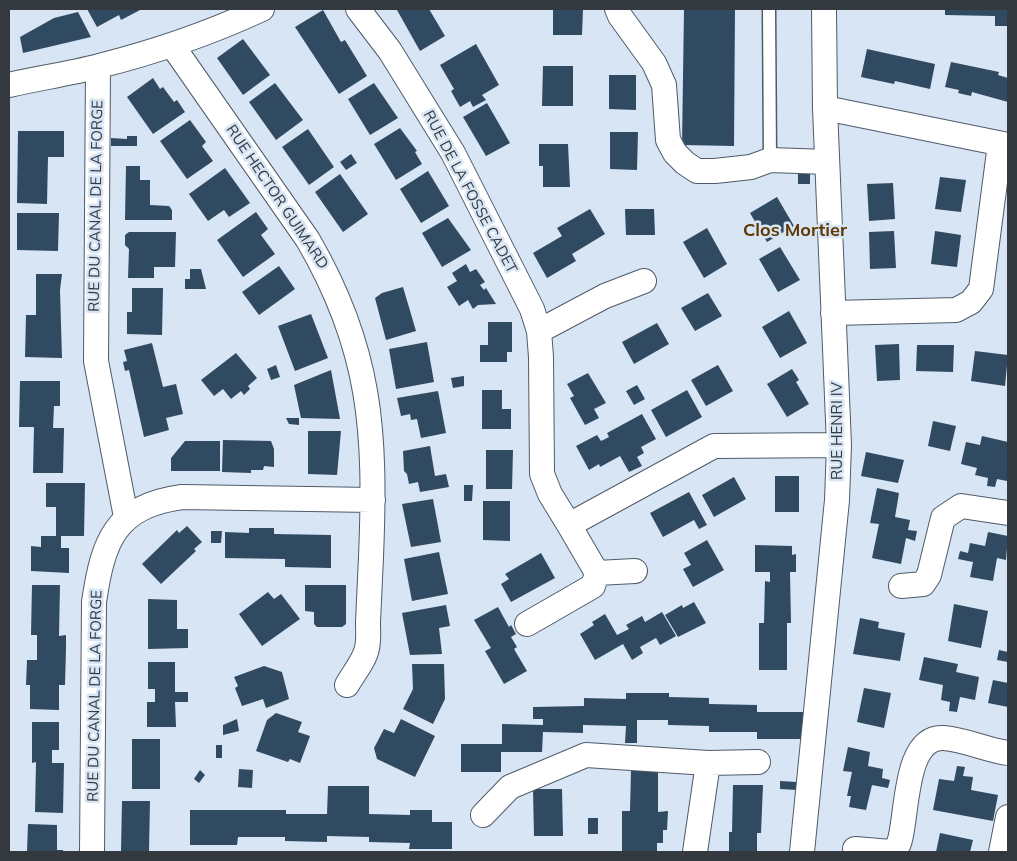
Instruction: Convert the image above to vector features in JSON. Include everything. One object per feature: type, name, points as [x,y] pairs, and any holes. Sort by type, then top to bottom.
[{"type":"street","points":[[9,85],[98,67],[172,44],[220,27],[262,9]]},
{"type":"street","name":"RUE DE LA FOSSE CADET","points":[[358,9],[390,51],[453,153],[532,309],[539,331],[542,474],[550,494],[598,573]]},
{"type":"street","points":[[617,9],[654,64],[664,85],[668,140],[675,153],[697,171],[751,166],[770,160],[827,162]]},
{"type":"street","name":"RUE HENRI IV","points":[[802,852],[834,530],[840,445],[825,108],[824,9]]},
{"type":"street","name":"RUE HECTOR GUIMARD","points":[[172,44],[286,206],[327,272],[342,306],[362,371],[369,408],[372,441],[373,500],[367,649],[347,685]]},
{"type":"street","name":"RUE DU CANAL DE LA FORGE","points":[[98,67],[96,361],[126,517]]},
{"type":"street","points":[[825,108],[1004,145],[981,289],[971,302],[956,310],[833,313]]},
{"type":"street","points":[[539,331],[605,296],[644,281]]},
{"type":"street","points":[[569,524],[714,446],[840,445]]},
{"type":"street","name":"RUE DU CANAL DE LA FORGE","points":[[92,852],[94,602],[101,562],[114,532],[126,517],[161,500],[182,498],[373,500]]},
{"type":"street","points":[[901,586],[923,584],[928,575],[943,518],[962,506],[1008,513]]},
{"type":"street","points":[[527,624],[593,586],[598,573],[635,572]]},
{"type":"street","points":[[855,849],[891,852],[899,845],[907,790],[920,748],[930,740],[943,738],[1008,753]]},
{"type":"street","points":[[483,815],[510,787],[586,755],[708,763],[758,762]]},
{"type":"street","points":[[695,852],[708,763]]},
{"type":"street","points":[[1001,852],[1008,817]]},
{"type":"lane","points":[[769,9],[770,160]]},
{"type":"building","points":[[87,9],[142,9],[121,20],[119,15],[97,27]]},
{"type":"building","points":[[429,9],[445,36],[420,51],[397,10]]},
{"type":"building","points":[[553,9],[583,9],[582,35],[553,35]]},
{"type":"building","points":[[684,9],[735,9],[734,146],[682,145]]},
{"type":"building","points":[[945,9],[1008,9],[1008,26],[995,26],[995,16],[945,15]]},
{"type":"building","points":[[323,10],[341,42],[345,40],[367,76],[339,94],[295,27]]},
{"type":"building","points":[[78,12],[91,37],[23,53],[20,37],[54,18]]},
{"type":"building","points":[[243,39],[270,75],[243,95],[217,58]]},
{"type":"building","points":[[476,44],[499,85],[482,95],[486,100],[473,107],[470,101],[460,107],[451,91],[454,89],[440,65]]},
{"type":"building","points":[[867,49],[935,64],[930,89],[895,81],[894,84],[861,77]]},
{"type":"building","points":[[951,62],[999,72],[998,75],[1008,78],[1008,102],[972,92],[971,96],[958,93],[959,90],[945,87]]},
{"type":"building","points":[[543,66],[573,66],[573,106],[542,106]]},
{"type":"building","points":[[609,75],[636,75],[636,110],[609,109]]},
{"type":"building","points":[[153,78],[160,89],[163,87],[174,102],[177,100],[185,112],[153,134],[127,97]]},
{"type":"building","points":[[275,83],[303,120],[276,140],[249,102]]},
{"type":"building","points":[[374,83],[398,118],[370,135],[348,99]]},
{"type":"building","points":[[487,103],[510,143],[486,156],[463,117]]},
{"type":"building","points":[[190,120],[206,142],[202,146],[213,161],[187,179],[160,141]]},
{"type":"building","points":[[400,128],[417,151],[415,152],[422,164],[396,180],[374,144]]},
{"type":"building","points":[[308,129],[334,167],[309,185],[282,147]]},
{"type":"building","points":[[18,131],[64,131],[64,157],[48,157],[47,204],[17,203]]},
{"type":"building","points":[[610,132],[638,132],[637,170],[610,169]]},
{"type":"building","points":[[127,136],[137,136],[137,146],[111,146],[111,138],[127,139]]},
{"type":"building","points":[[539,144],[568,144],[570,187],[543,187],[543,166],[539,166]]},
{"type":"building","points":[[351,154],[357,163],[346,170],[340,162]]},
{"type":"building","points":[[126,166],[140,166],[140,180],[150,180],[150,205],[169,206],[172,210],[172,220],[125,220]]},
{"type":"building","points":[[225,168],[250,203],[229,217],[224,210],[208,221],[189,194]]},
{"type":"building","points":[[428,171],[449,206],[421,223],[400,189]]},
{"type":"building","points":[[798,173],[810,173],[810,184],[798,184]]},
{"type":"building","points":[[340,174],[368,214],[343,232],[315,192]]},
{"type":"building","points":[[940,177],[966,180],[961,212],[935,209]]},
{"type":"building","points":[[893,183],[895,219],[869,221],[867,184]]},
{"type":"building","points":[[777,197],[794,226],[767,242],[750,213]]},
{"type":"building","points":[[590,209],[605,234],[572,254],[576,261],[547,278],[533,253],[562,236],[557,228]]},
{"type":"building","points":[[625,209],[654,209],[655,235],[626,235]]},
{"type":"building","points":[[256,212],[268,229],[261,235],[275,254],[243,277],[217,240]]},
{"type":"building","points":[[17,213],[59,213],[58,251],[17,250]]},
{"type":"building","points":[[448,218],[471,250],[442,267],[422,233]]},
{"type":"building","points":[[707,228],[727,264],[704,278],[683,242]]},
{"type":"building","points":[[894,231],[896,268],[870,269],[869,232]]},
{"type":"building","points":[[935,231],[961,235],[957,267],[931,264]]},
{"type":"building","points":[[129,232],[176,232],[175,267],[154,267],[154,278],[128,278],[129,249],[125,245],[125,235]]},
{"type":"building","points":[[780,247],[800,280],[778,292],[759,259]]},
{"type":"building","points":[[466,264],[470,272],[476,269],[485,282],[480,285],[484,290],[486,288],[496,304],[478,305],[473,309],[468,300],[459,306],[447,287],[457,281],[452,273]]},
{"type":"building","points":[[279,266],[295,289],[259,315],[242,292]]},
{"type":"building","points":[[190,269],[201,269],[206,289],[185,289],[185,279],[190,279]]},
{"type":"building","points":[[36,274],[62,274],[60,290],[62,358],[25,357],[26,315],[36,315]]},
{"type":"building","points":[[403,287],[416,331],[386,340],[375,298],[382,293]]},
{"type":"building","points":[[132,288],[163,288],[162,335],[127,334],[127,312],[132,312]]},
{"type":"building","points":[[708,293],[722,316],[695,331],[681,308]]},
{"type":"building","points":[[789,311],[807,343],[780,358],[762,327]]},
{"type":"building","points":[[311,314],[328,358],[295,371],[278,326]]},
{"type":"building","points":[[488,322],[512,322],[512,352],[507,352],[507,362],[480,362],[480,345],[488,345]]},
{"type":"building","points":[[657,323],[669,344],[634,364],[622,342]]},
{"type":"building","points":[[427,342],[434,382],[396,389],[389,349]]},
{"type":"building","points":[[152,343],[163,387],[176,384],[183,414],[166,418],[169,430],[144,437],[129,370],[125,371],[123,362],[127,361],[124,350]]},
{"type":"building","points":[[899,344],[900,380],[877,381],[875,345]]},
{"type":"building","points":[[917,345],[954,345],[953,372],[916,371]]},
{"type":"building","points":[[975,351],[1008,355],[1005,386],[971,381]]},
{"type":"building","points":[[236,353],[257,378],[248,386],[250,389],[244,395],[241,391],[231,399],[223,389],[214,396],[201,380]]},
{"type":"building","points":[[276,365],[280,377],[271,380],[267,369]]},
{"type":"building","points":[[718,365],[733,391],[706,406],[691,380]]},
{"type":"building","points":[[792,369],[799,380],[796,382],[809,404],[787,417],[767,384]]},
{"type":"building","points":[[331,370],[340,419],[301,418],[294,385]]},
{"type":"building","points":[[588,373],[606,403],[594,409],[599,418],[585,425],[570,398],[574,396],[567,384]]},
{"type":"building","points":[[464,376],[464,386],[453,388],[451,378]]},
{"type":"building","points":[[20,381],[60,381],[60,406],[54,406],[53,428],[64,428],[63,473],[33,473],[34,427],[19,427]]},
{"type":"building","points":[[637,385],[645,399],[634,405],[626,391]]},
{"type":"building","points":[[482,390],[502,390],[502,409],[511,409],[511,429],[482,429]]},
{"type":"building","points":[[687,390],[702,417],[666,437],[651,410]]},
{"type":"building","points":[[438,391],[446,433],[421,438],[417,419],[411,420],[410,414],[401,416],[397,398]]},
{"type":"building","points":[[642,414],[656,439],[641,447],[644,453],[637,457],[642,466],[629,472],[620,456],[600,467],[599,464],[589,470],[576,446],[597,435],[601,441],[609,437],[607,433]]},
{"type":"building","points":[[286,418],[299,418],[299,425],[289,424]]},
{"type":"building","points":[[933,421],[956,426],[950,451],[928,446]]},
{"type":"building","points":[[308,431],[341,431],[337,475],[308,474]]},
{"type":"building","points":[[982,436],[1008,442],[1007,481],[997,479],[995,487],[987,486],[988,478],[975,475],[977,468],[961,464],[966,442],[980,445]]},
{"type":"building","points":[[223,440],[271,441],[274,449],[274,467],[264,466],[263,470],[251,470],[251,473],[222,472]]},
{"type":"building","points":[[185,441],[220,441],[220,471],[171,471],[171,458]]},
{"type":"building","points":[[430,446],[435,476],[446,474],[449,487],[420,492],[418,482],[409,484],[407,474],[404,471],[403,451]]},
{"type":"building","points":[[486,450],[513,450],[512,489],[486,489]]},
{"type":"building","points":[[866,452],[904,460],[898,483],[861,476]]},
{"type":"building","points":[[775,476],[799,476],[799,512],[775,512]]},
{"type":"building","points":[[734,477],[746,499],[714,517],[702,495]]},
{"type":"building","points":[[46,483],[85,483],[84,536],[61,536],[61,548],[69,548],[69,573],[31,571],[31,546],[41,547],[41,536],[56,536],[56,507],[46,507]]},
{"type":"building","points":[[464,485],[473,485],[472,501],[464,501]]},
{"type":"building","points":[[877,488],[899,493],[895,517],[910,520],[908,530],[917,531],[915,541],[906,538],[901,564],[872,558],[879,524],[870,523]]},
{"type":"building","points":[[689,492],[707,525],[699,529],[694,520],[663,537],[650,513]]},
{"type":"building","points":[[433,499],[441,542],[411,547],[402,504]]},
{"type":"building","points":[[483,501],[510,501],[510,541],[483,540]]},
{"type":"building","points":[[187,526],[202,542],[194,549],[196,551],[161,584],[142,564],[177,530],[179,533]]},
{"type":"building","points":[[249,528],[274,528],[274,534],[331,535],[331,568],[285,567],[285,559],[225,558],[225,532],[249,533]]},
{"type":"building","points":[[211,531],[222,531],[221,543],[211,543]]},
{"type":"building","points":[[988,532],[1008,536],[1006,560],[997,558],[993,581],[970,577],[973,562],[958,559],[960,551],[968,553],[970,543],[985,546]]},
{"type":"building","points":[[707,540],[724,570],[693,587],[683,569],[691,565],[684,553]]},
{"type":"building","points":[[755,545],[792,546],[792,555],[796,554],[796,572],[790,572],[791,623],[787,623],[787,670],[759,670],[759,623],[764,623],[765,581],[770,582],[770,572],[755,572]]},
{"type":"building","points":[[439,552],[448,594],[412,601],[404,559]]},
{"type":"building","points":[[541,553],[555,578],[511,602],[501,584],[509,579],[505,574]]},
{"type":"building","points":[[32,585],[60,585],[59,636],[66,635],[66,649],[65,685],[59,685],[59,710],[30,709],[30,685],[26,685],[27,660],[37,660],[37,635],[31,635]]},
{"type":"building","points":[[305,585],[346,585],[346,624],[342,627],[317,627],[314,624],[314,612],[305,611]]},
{"type":"building","points":[[268,592],[274,599],[281,594],[300,619],[262,646],[239,614]]},
{"type":"building","points":[[148,599],[177,600],[177,629],[188,629],[188,648],[148,649]]},
{"type":"building","points":[[694,602],[706,623],[678,637],[665,615],[682,605],[683,608]]},
{"type":"building","points":[[954,604],[988,611],[981,648],[948,641]]},
{"type":"building","points":[[446,605],[450,626],[439,628],[442,654],[410,655],[402,613]]},
{"type":"building","points":[[498,607],[509,627],[511,625],[516,634],[511,637],[517,647],[514,649],[527,671],[504,684],[485,651],[491,648],[474,620]]},
{"type":"building","points":[[662,612],[676,636],[660,645],[656,638],[640,647],[643,653],[632,660],[623,644],[595,660],[580,634],[594,625],[592,622],[605,614],[617,635],[629,629],[626,625],[642,616],[645,622]]},
{"type":"building","points":[[860,618],[879,622],[878,628],[905,633],[900,661],[853,654]]},
{"type":"building","points":[[999,650],[1008,652],[1008,662],[997,660]]},
{"type":"building","points":[[924,657],[958,664],[956,672],[979,677],[975,700],[960,697],[957,712],[949,711],[950,702],[941,700],[943,685],[919,680]]},
{"type":"building","points":[[148,662],[175,662],[175,692],[188,692],[188,702],[175,702],[176,727],[147,727],[147,702],[155,702],[155,689],[148,689]]},
{"type":"building","points":[[412,664],[444,664],[445,699],[433,724],[403,709],[413,689]]},
{"type":"building","points":[[264,666],[282,672],[289,699],[266,708],[263,699],[242,706],[235,688],[238,686],[234,677]]},
{"type":"building","points":[[993,680],[1008,683],[1008,707],[988,703]]},
{"type":"building","points":[[864,688],[891,693],[884,728],[857,722]]},
{"type":"building","points":[[626,693],[669,693],[669,697],[709,698],[709,704],[757,705],[757,712],[805,712],[804,739],[757,739],[757,732],[709,732],[709,726],[668,725],[668,720],[637,720],[637,743],[625,743],[626,726],[583,725],[583,733],[543,732],[542,752],[501,752],[501,772],[461,772],[461,744],[502,744],[502,724],[543,725],[543,719],[533,719],[533,707],[584,706],[584,698],[626,699]]},
{"type":"building","points":[[276,713],[302,722],[298,732],[310,736],[300,763],[290,759],[288,762],[256,751],[267,720]]},
{"type":"building","points":[[237,719],[239,731],[223,735],[223,725]]},
{"type":"building","points":[[401,719],[435,736],[415,777],[377,759],[374,748],[384,729],[394,733]]},
{"type":"building","points":[[32,722],[59,722],[59,750],[52,750],[52,763],[64,763],[63,813],[35,812],[36,762],[32,763]]},
{"type":"building","points":[[132,739],[160,739],[160,789],[132,789]]},
{"type":"building","points":[[216,745],[222,745],[222,758],[216,758]]},
{"type":"building","points":[[848,747],[870,752],[868,766],[883,769],[882,778],[890,780],[888,788],[872,785],[866,810],[849,807],[851,796],[847,796],[852,772],[843,771]]},
{"type":"building","points":[[957,766],[965,767],[963,776],[973,777],[971,790],[998,795],[993,821],[933,810],[939,779],[954,781]]},
{"type":"building","points":[[239,769],[253,770],[252,788],[238,787]]},
{"type":"building","points":[[200,770],[205,775],[199,783],[194,779]]},
{"type":"building","points":[[631,770],[658,770],[658,812],[668,811],[667,830],[663,830],[663,843],[657,843],[657,852],[622,852],[622,811],[630,811]]},
{"type":"building","points":[[780,781],[797,782],[797,790],[780,789]]},
{"type":"building","points":[[733,785],[763,785],[761,833],[757,833],[757,852],[729,852],[729,832],[732,832]]},
{"type":"building","points":[[328,786],[369,786],[369,814],[410,815],[410,810],[432,810],[432,822],[452,822],[452,849],[409,849],[410,843],[369,842],[369,837],[327,836],[327,842],[285,841],[285,837],[238,837],[237,845],[190,845],[190,810],[286,810],[286,814],[327,814]]},
{"type":"building","points":[[533,789],[562,789],[563,836],[534,836]]},
{"type":"building","points":[[122,801],[150,801],[149,852],[121,851]]},
{"type":"building","points":[[588,818],[598,818],[598,834],[588,834]]},
{"type":"building","points":[[28,824],[57,825],[57,850],[63,850],[63,852],[27,852]]},
{"type":"building","points":[[940,833],[973,840],[970,852],[936,852]]},
{"type":"district","name":"Clos Mortier","points":[[795,231]]}]
